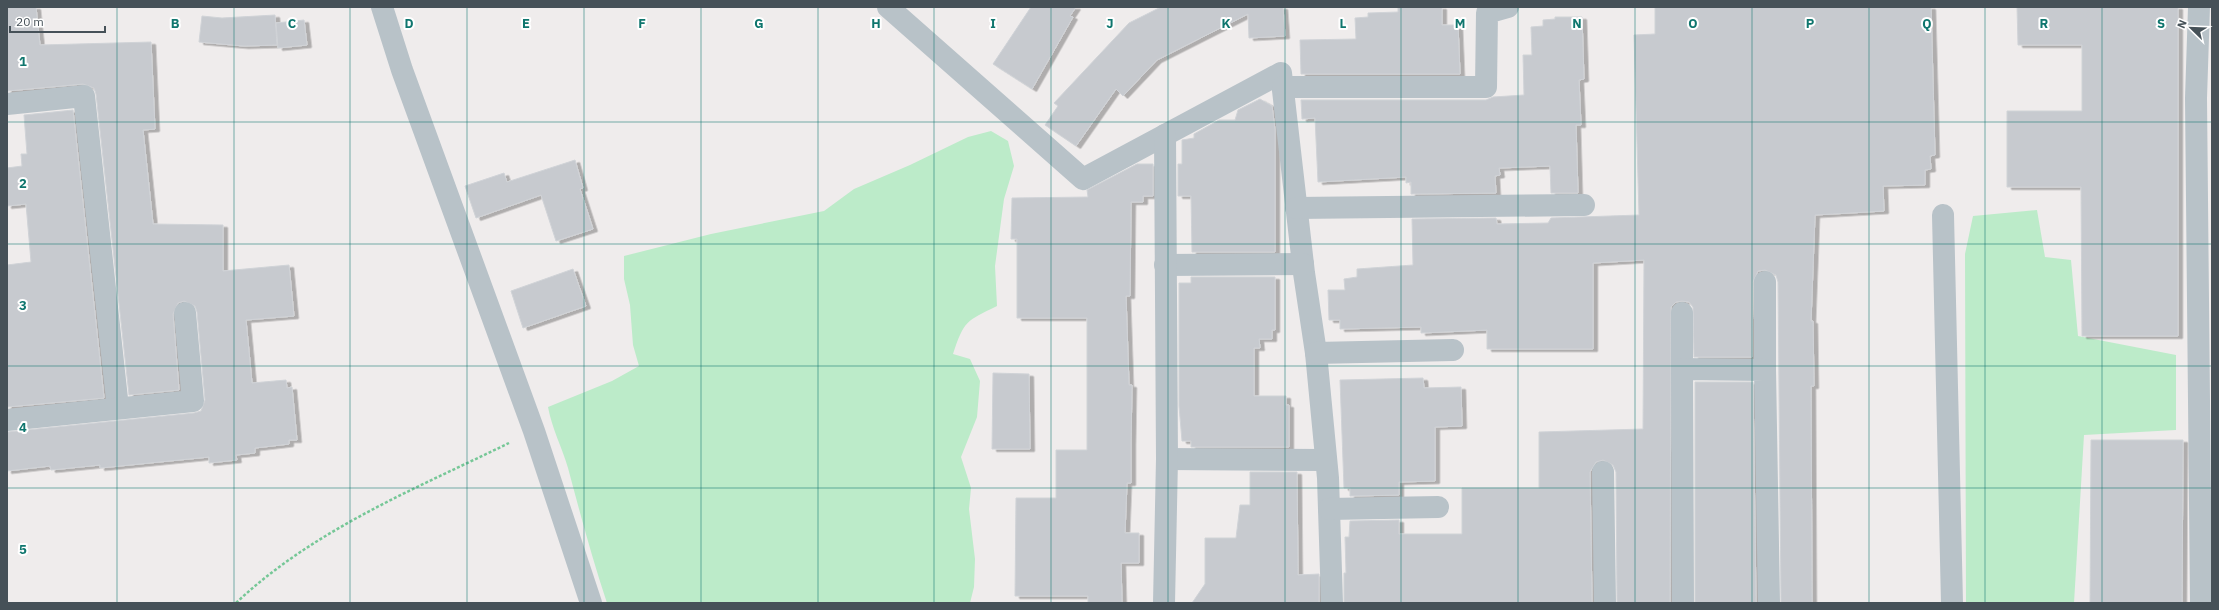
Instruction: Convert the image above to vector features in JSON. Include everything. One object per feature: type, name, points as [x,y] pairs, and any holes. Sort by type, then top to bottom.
[{"type":"street","points":[[382,7],[402,70],[534,431],[591,603]]},
{"type":"street","points":[[888,7],[1083,179],[1281,72],[1296,208],[1316,353],[1326,460],[1332,603]]},
{"type":"street","points":[[1283,87],[1486,87],[1487,13],[1508,7]]},
{"type":"street","points":[[2199,7],[2196,98],[2201,603]]},
{"type":"street","points":[[7,104],[84,96],[118,408]]},
{"type":"street","points":[[1164,603],[1167,459],[1164,265],[1165,135]]},
{"type":"street","points":[[1296,208],[1584,205]]},
{"type":"street","points":[[1943,214],[1952,603]]},
{"type":"street","points":[[1164,265],[1303,264]]},
{"type":"street","points":[[1765,282],[1769,603]]},
{"type":"street","points":[[7,420],[193,401],[185,313]]},
{"type":"street","points":[[1682,313],[1683,603]]},
{"type":"street","points":[[1316,353],[1453,350]]},
{"type":"street","points":[[1682,369],[1766,370]]},
{"type":"street","points":[[1167,459],[1326,460]]},
{"type":"street","points":[[1603,472],[1605,603]]},
{"type":"street","points":[[1329,509],[1438,507]]},
{"type":"path","points":[[236,603],[285,562],[347,523],[534,431]]},
{"type":"green space","points":[[991,131],[1008,141],[1014,166],[1004,199],[995,266],[997,306],[972,319],[968,323],[960,335],[953,354],[970,359],[980,381],[977,417],[961,457],[971,488],[969,509],[975,559],[974,587],[970,603],[607,603],[591,552],[568,468],[548,407],[612,381],[639,366],[633,345],[630,305],[624,279],[624,256],[711,234],[824,211],[854,189],[910,165],[968,137]]},
{"type":"green space","points":[[2037,210],[2045,257],[2071,260],[2078,336],[2176,355],[2176,430],[2084,435],[2074,603],[1966,603],[1965,254],[1973,216]]},
{"type":"building","points":[[7,7],[36,7],[40,45],[151,42],[155,129],[143,130],[153,224],[223,225],[223,271],[289,265],[294,316],[246,320],[252,383],[286,380],[287,388],[292,387],[297,440],[289,440],[289,444],[255,448],[255,453],[236,455],[237,460],[209,463],[209,457],[100,468],[100,465],[51,470],[50,466],[7,471],[7,432],[194,413],[201,411],[205,400],[197,312],[195,306],[184,301],[178,303],[173,314],[179,390],[129,395],[96,94],[94,88],[83,84],[7,91]]},
{"type":"building","points":[[1031,7],[1076,7],[1070,16],[1073,17],[1032,89],[993,64]]},
{"type":"building","points":[[1161,7],[1283,7],[1285,36],[1249,38],[1248,14],[1157,60],[1123,96],[1116,89],[1076,146],[1045,125],[1058,106],[1054,103],[1129,23]]},
{"type":"building","points":[[1398,7],[1442,7],[1442,25],[1458,25],[1460,74],[1301,74],[1300,40],[1356,39],[1355,18],[1368,17],[1368,13],[1398,12]]},
{"type":"building","points":[[1655,7],[1931,7],[1935,155],[1930,156],[1931,169],[1925,170],[1925,185],[1883,186],[1884,211],[1815,215],[1811,321],[1813,321],[1814,386],[1811,386],[1812,603],[1781,603],[1778,282],[1776,275],[1765,270],[1758,271],[1753,282],[1752,357],[1694,357],[1693,307],[1689,302],[1682,301],[1676,302],[1671,307],[1670,603],[1617,603],[1616,472],[1613,465],[1603,460],[1596,462],[1590,472],[1592,603],[1344,603],[1344,573],[1346,573],[1345,537],[1349,537],[1350,521],[1399,520],[1399,534],[1462,534],[1462,488],[1539,488],[1539,432],[1643,429],[1644,260],[1593,263],[1593,349],[1487,349],[1487,330],[1421,333],[1421,327],[1340,329],[1340,320],[1329,320],[1328,290],[1345,290],[1344,279],[1357,277],[1357,269],[1413,265],[1412,219],[1496,218],[1497,224],[1548,223],[1551,218],[1639,215],[1634,35],[1655,34]]},
{"type":"building","points":[[2017,7],[2178,7],[2178,336],[2082,336],[2081,187],[2007,187],[2007,111],[2082,111],[2082,45],[2018,45]]},
{"type":"building","points":[[275,15],[277,45],[244,46],[199,42],[202,16],[222,18]]},
{"type":"building","points":[[1555,17],[1582,17],[1584,79],[1579,80],[1581,125],[1576,125],[1578,193],[1551,193],[1550,166],[1499,168],[1500,175],[1495,176],[1496,193],[1411,194],[1411,182],[1406,183],[1406,177],[1318,182],[1315,118],[1302,119],[1301,100],[1486,100],[1493,97],[1524,95],[1523,55],[1532,55],[1531,27],[1543,26],[1543,20],[1555,19]]},
{"type":"building","points":[[304,20],[307,45],[278,48],[276,23]]},
{"type":"building","points":[[1260,99],[1272,106],[1275,130],[1275,252],[1192,252],[1191,196],[1178,196],[1178,164],[1182,164],[1182,140],[1194,138],[1194,134],[1219,120],[1235,120],[1238,110]]},
{"type":"building","points":[[73,110],[104,398],[7,407],[7,265],[31,262],[26,204],[7,206],[7,168],[22,166],[21,154],[27,154],[24,115]]},
{"type":"building","points":[[575,160],[583,188],[580,189],[593,229],[556,241],[541,195],[476,218],[465,186],[504,173],[507,182]]},
{"type":"building","points":[[1137,164],[1153,164],[1153,196],[1143,196],[1143,202],[1131,202],[1130,296],[1126,296],[1129,385],[1132,385],[1131,483],[1127,483],[1125,533],[1139,533],[1139,563],[1121,563],[1122,603],[1088,603],[1088,596],[1015,596],[1016,498],[1056,498],[1056,450],[1087,450],[1087,318],[1017,318],[1017,239],[1011,239],[1012,198],[1088,197],[1087,190]]},
{"type":"building","points":[[573,269],[586,306],[523,328],[511,291]]},
{"type":"building","points":[[1191,277],[1275,277],[1275,330],[1272,330],[1272,339],[1259,339],[1260,348],[1254,348],[1254,396],[1286,396],[1286,405],[1289,405],[1289,447],[1191,447],[1191,441],[1182,441],[1179,406],[1179,283],[1191,283]]},
{"type":"building","points":[[993,373],[1029,374],[1030,449],[992,449]]},
{"type":"building","points":[[1423,378],[1424,388],[1461,387],[1462,426],[1435,427],[1435,481],[1399,482],[1399,495],[1350,496],[1350,488],[1344,488],[1340,380]]},
{"type":"building","points":[[1695,382],[1753,382],[1756,603],[1695,603]]},
{"type":"building","points":[[2091,440],[2183,440],[2182,603],[2090,603]]},
{"type":"building","points":[[1250,472],[1297,472],[1298,575],[1319,574],[1319,603],[1192,603],[1205,584],[1205,538],[1236,538],[1240,505],[1250,505]]}]
